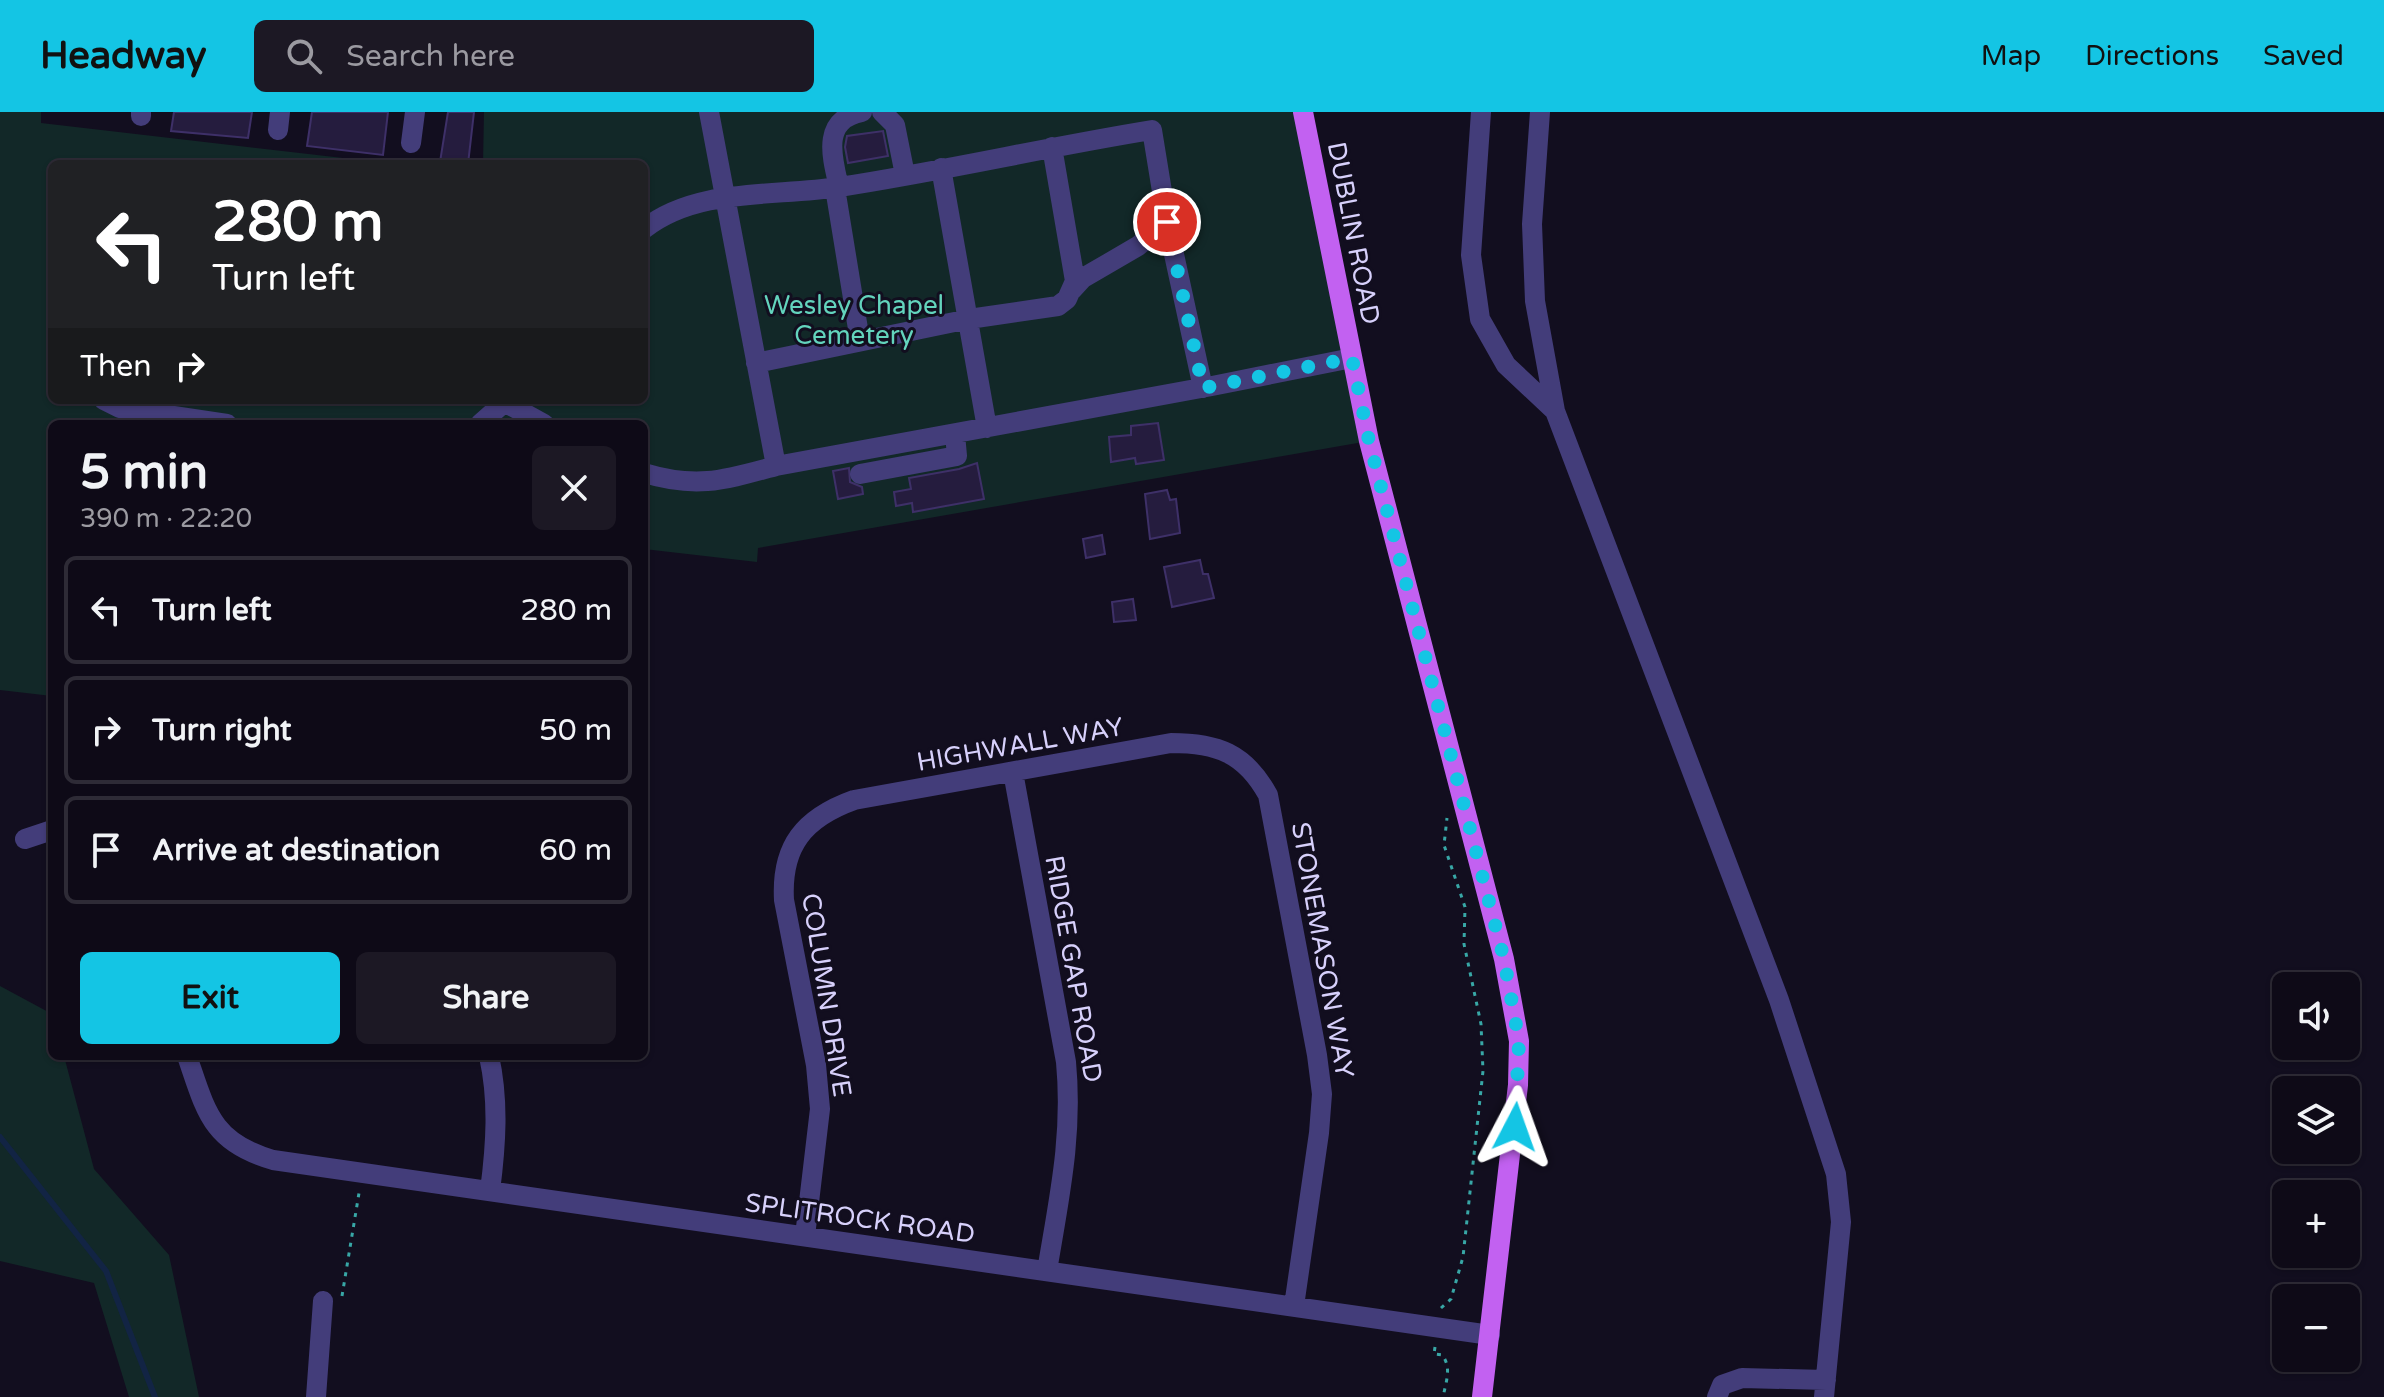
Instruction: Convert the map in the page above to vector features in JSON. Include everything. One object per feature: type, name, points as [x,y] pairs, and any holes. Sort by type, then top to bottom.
[{"type":"main road","name":"DUBLIN ROAD","points":[[1303,112],[1369,441],[1504,959],[1519,1041],[1515,1127],[1482,1397]]},
{"type":"street","points":[[411,143],[415,112]]},
{"type":"street","points":[[709,112],[776,466]]},
{"type":"street","points":[[860,341],[831,139],[849,115],[862,112]]},
{"type":"street","points":[[882,112],[895,125],[905,175]]},
{"type":"street","points":[[1481,112],[1471,255],[1480,319],[1506,365],[1555,411]]},
{"type":"street","points":[[1540,112],[1532,224],[1535,301],[1555,411],[1779,1000],[1836,1174],[1841,1222],[1825,1389],[1742,1378],[1722,1385],[1717,1397]]},
{"type":"street","points":[[648,227],[681,208],[724,198],[837,188],[1052,147],[1152,121],[1167,222],[1203,388]]},
{"type":"street","points":[[756,363],[969,319],[1058,306],[1067,299],[1075,281],[1052,147]]},
{"type":"street","points":[[941,168],[987,428]]},
{"type":"street","points":[[1072,290],[1083,278],[1138,246],[1167,222]]},
{"type":"street","points":[[648,474],[703,483],[726,480],[776,466],[1352,358]]},
{"type":"street","points":[[112,404],[186,420]]},
{"type":"street","points":[[485,420],[503,404]]},
{"type":"street","points":[[511,404],[537,420]]},
{"type":"street","points":[[872,448],[868,473],[957,456],[955,434]]},
{"type":"street","name":"HIGHWALL WAY","points":[[814,819],[854,800],[1171,743],[1205,744],[1236,758]]},
{"type":"street","name":"STONEMASON WAY","points":[[1236,758],[1260,781],[1270,804],[1322,1094],[1294,1306]]},
{"type":"street","name":"RIDGE GAP ROAD","points":[[1013,772],[1066,1062],[1070,1103],[1068,1144],[1047,1271]]},
{"type":"street","name":"COLUMN DRIVE","points":[[805,1236],[820,1109],[816,1065],[784,900],[783,879],[798,837],[814,819]]},
{"type":"street","points":[[25,839],[48,831]]},
{"type":"street","name":"SPLITROCK ROAD","points":[[188,1060],[214,1124],[248,1153],[273,1160],[1490,1335]]},
{"type":"street","points":[[490,1060],[496,1117],[490,1191]]},
{"type":"street","points":[[316,1397],[323,1301]]},
{"type":"path","points":[[1440,1314],[1441,1306],[1451,1299],[1463,1257],[1483,1071],[1481,1024],[1464,944],[1465,907],[1444,845],[1447,818]]},
{"type":"path","points":[[323,1301],[340,1302],[345,1288],[359,1191]]},
{"type":"path","points":[[1435,1345],[1434,1354],[1442,1355],[1447,1361],[1443,1397]]},
{"type":"green space","name":"Wesley Chapel Cemetery","points":[[0,112],[41,112],[41,123],[360,160],[48,160],[48,404],[648,404],[648,160],[483,160],[484,112],[1303,112],[1369,441],[758,548],[757,562],[648,549],[648,420],[48,420],[48,696],[0,690]]},
{"type":"green space","points":[[0,986],[48,1012],[48,1060],[65,1060],[94,1169],[169,1255],[199,1397],[129,1397],[94,1283],[0,1261]]},
{"type":"building","points":[[174,112],[252,112],[248,138],[171,131]]},
{"type":"building","points":[[312,112],[388,112],[383,155],[307,146]]},
{"type":"building","points":[[448,112],[474,112],[468,160],[440,160]]},
{"type":"building","points":[[883,131],[888,156],[848,163],[845,147],[847,136]]},
{"type":"building","points":[[1158,423],[1164,460],[1136,464],[1135,458],[1111,462],[1109,437],[1131,435],[1131,426]]},
{"type":"building","points":[[977,463],[984,499],[913,512],[912,503],[896,506],[894,492],[911,489],[909,478]]},
{"type":"building","points":[[849,468],[850,482],[862,487],[863,494],[838,499],[833,471]]},
{"type":"building","points":[[1167,490],[1170,500],[1176,499],[1180,533],[1150,539],[1145,494]]},
{"type":"building","points":[[1102,535],[1105,554],[1086,558],[1083,539]]},
{"type":"building","points":[[1200,560],[1203,574],[1208,574],[1214,598],[1172,607],[1164,567]]},
{"type":"building","points":[[1133,599],[1136,620],[1114,622],[1112,602]]},
{"type":"waterway","points":[[0,1137],[106,1271],[155,1397]]},
{"type":"route","points":[[1167,222],[1203,388],[1352,358],[1369,441],[1504,959],[1519,1041],[1515,1127]]}]
